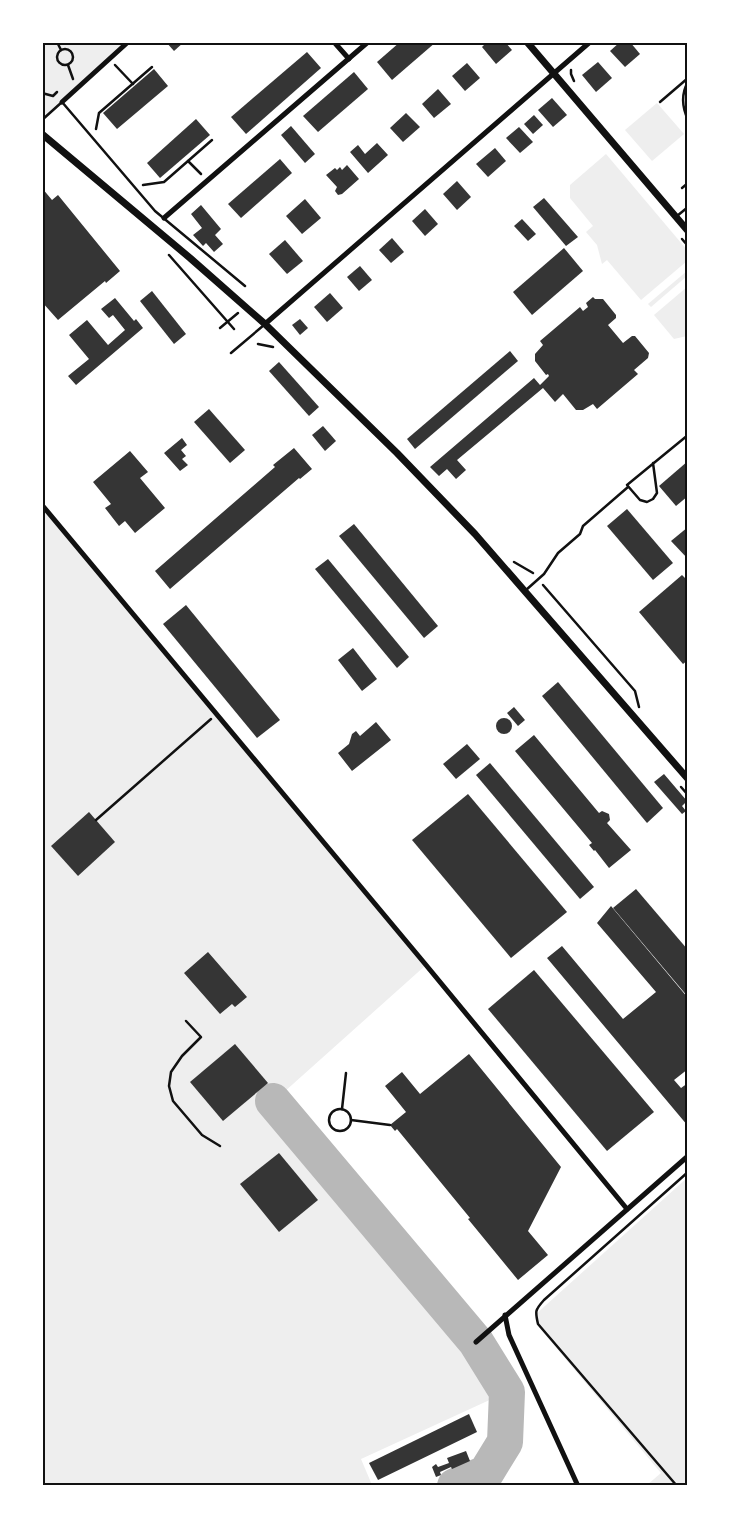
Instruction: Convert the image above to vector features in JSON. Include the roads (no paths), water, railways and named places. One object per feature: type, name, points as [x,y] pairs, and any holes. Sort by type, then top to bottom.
[{"type":"street","points":[[62,102],[128,42]]},
{"type":"street","points":[[334,42],[349,59]]},
{"type":"street","points":[[164,218],[368,42]]},
{"type":"street","points":[[527,42],[688,231]]},
{"type":"street","points":[[265,324],[590,42]]},
{"type":"street","points":[[42,134],[190,258],[265,324],[440,497],[475,534],[688,779]]},
{"type":"street","points":[[42,504],[426,965],[626,1209]]},
{"type":"street","points":[[476,1342],[688,1156]]},
{"type":"street","points":[[505,1316],[509,1335],[578,1486]]},
{"type":"lane","points":[[42,120],[62,102],[154,210],[245,286]]},
{"type":"lane","points":[[676,217],[688,207]]},
{"type":"lane","points":[[231,353],[265,324]]},
{"type":"lane","points":[[525,591],[544,574],[558,554],[580,534],[583,526],[628,487],[626,485],[688,435]]},
{"type":"lane","points":[[628,487],[640,500],[647,502],[653,499],[657,493],[653,463]]},
{"type":"lane","points":[[186,1021],[201,1037],[182,1056],[171,1072],[169,1086],[173,1101],[202,1135],[220,1146]]}]
